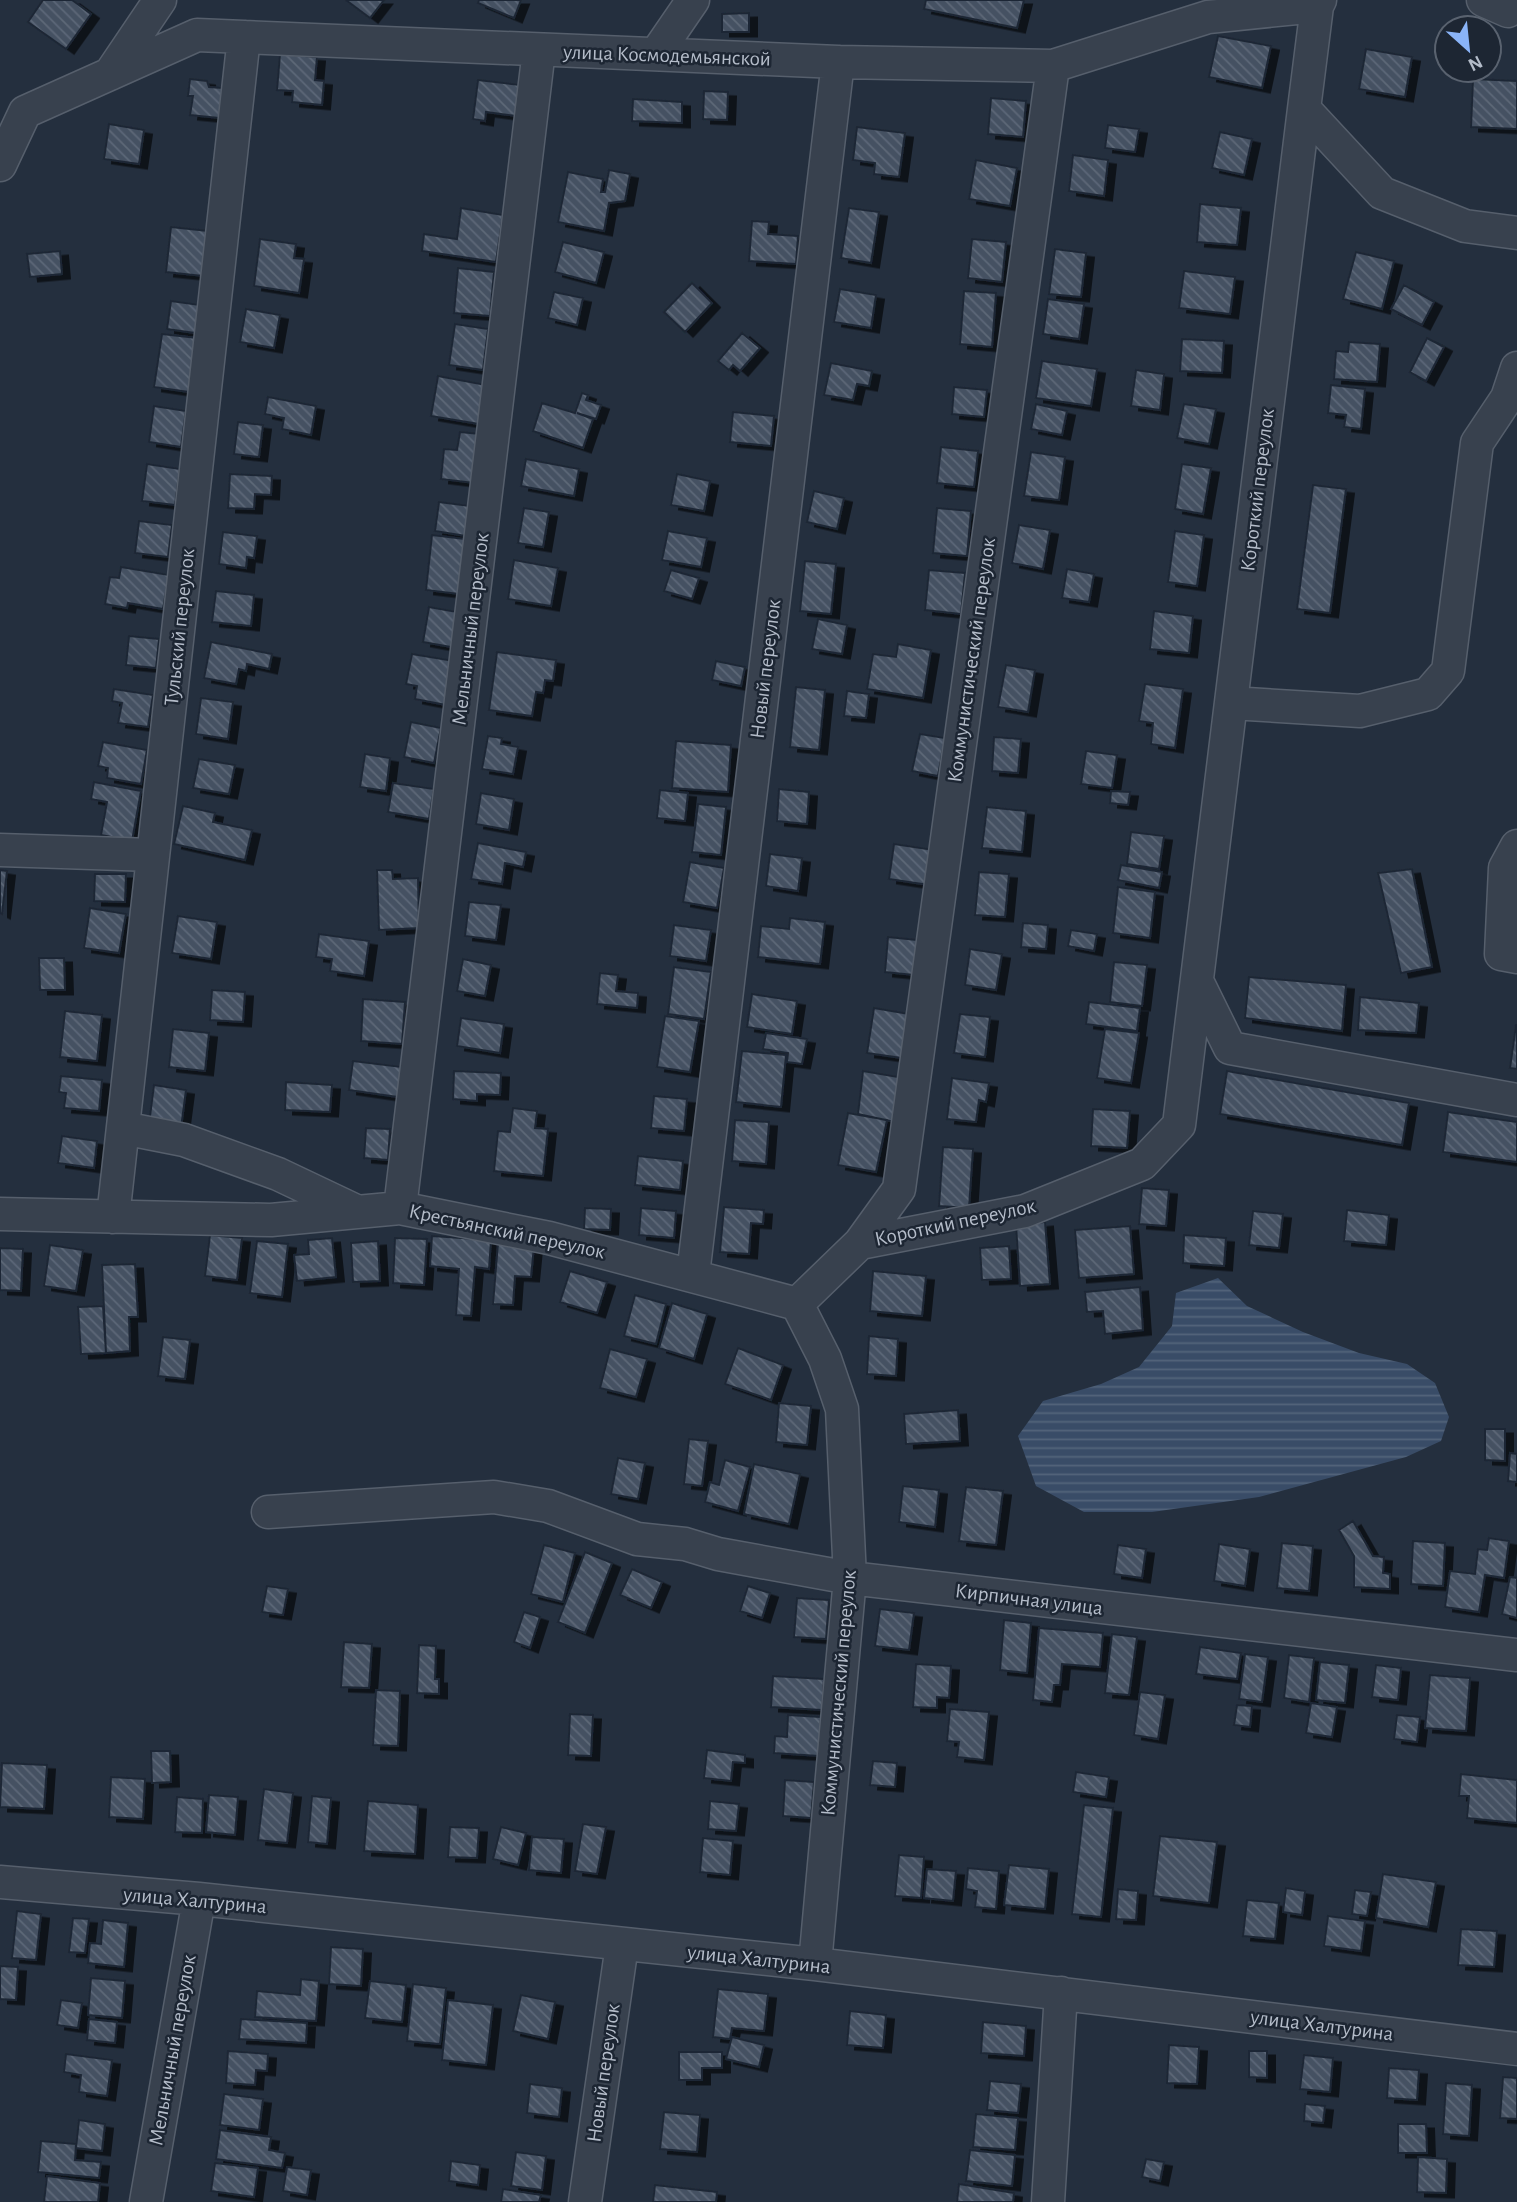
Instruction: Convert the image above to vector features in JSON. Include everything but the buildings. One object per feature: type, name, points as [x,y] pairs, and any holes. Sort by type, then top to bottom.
[{"type":"street","points":[[110,74],[160,0]]},
{"type":"street","points":[[656,54],[693,0]]},
{"type":"street","name":"улица Космодемьянской","points":[[0,165],[13,110],[110,74],[197,35],[838,62],[1054,66],[1208,17],[1318,3]]},
{"type":"street","name":"Короткий переулок","points":[[797,1304],[860,1242],[1025,1211],[1142,1164],[1179,1125],[1318,3]]},
{"type":"street","name":"Тульский переулок","points":[[114,1217],[244,37]]},
{"type":"street","name":"Мельничный переулок","points":[[400,1208],[539,50]]},
{"type":"street","name":"Новый переулок","points":[[693,1275],[838,62]]},
{"type":"street","name":"Коммунистический переулок","points":[[860,1242],[900,1189],[1054,66]]},
{"type":"street","points":[[1304,109],[1382,193],[1465,226],[1517,233]]},
{"type":"street","points":[[1231,703],[1360,711],[1428,694],[1448,671],[1477,443],[1507,398],[1517,368]]},
{"type":"street","points":[[1517,846],[1506,868],[1501,954],[1517,957]]},
{"type":"street","points":[[0,850],[153,855]]},
{"type":"street","points":[[1197,981],[1230,1048],[1517,1100]]},
{"type":"street","points":[[123,1128],[184,1140],[278,1174],[357,1212]]},
{"type":"street","name":"Крестьянский переулок","points":[[0,1214],[271,1220],[400,1208],[549,1238],[797,1304]]},
{"type":"street","name":"Коммунистический переулок","points":[[797,1304],[825,1359],[842,1409],[850,1578],[815,1964]]},
{"type":"street","name":"Кирпичная улица","points":[[268,1512],[494,1497],[548,1506],[637,1539],[685,1544],[718,1554],[850,1578],[1517,1655]]},
{"type":"street","name":"улица Халтурина","points":[[0,1882],[199,1899],[815,1964],[1517,2049]]},
{"type":"street","name":"Мельничный переулок","points":[[146,2202],[199,1899]]},
{"type":"street","name":"Новый переулок","points":[[585,2202],[622,1945]]},
{"type":"street","points":[[1048,2202],[1061,1993]]},
{"type":"water","points":[[1218,1278],[1247,1306],[1303,1332],[1359,1353],[1407,1364],[1435,1383],[1449,1417],[1441,1441],[1406,1457],[1259,1497],[1152,1512],[1084,1512],[1036,1486],[1018,1436],[1043,1401],[1101,1384],[1139,1367],[1172,1326],[1176,1293]]}]
